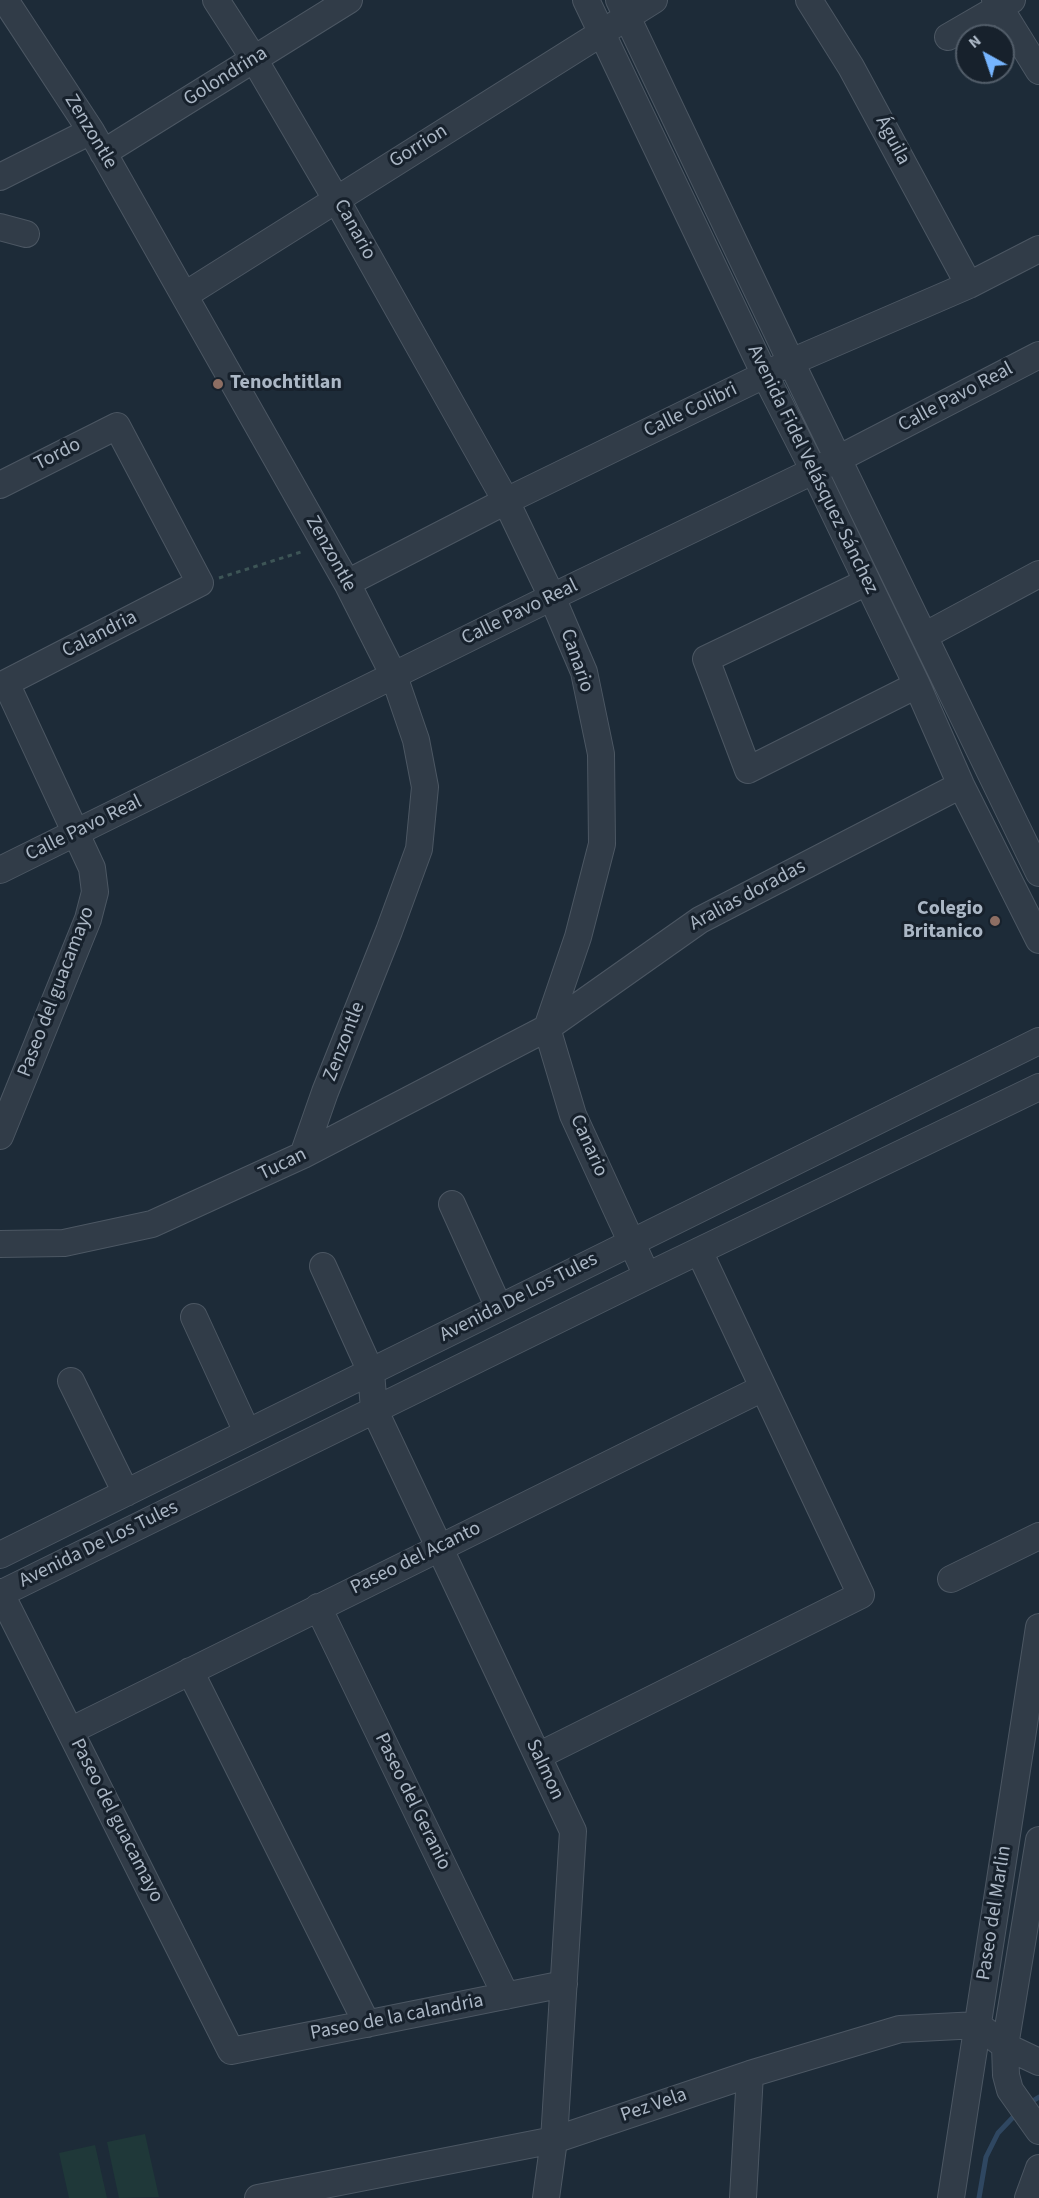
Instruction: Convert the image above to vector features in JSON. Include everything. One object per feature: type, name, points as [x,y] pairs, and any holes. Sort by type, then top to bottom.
[{"type":"street","name":"Zenzontle","points":[[5,0],[97,142],[326,544],[394,676],[416,740],[425,787],[419,849],[303,1155]]},
{"type":"street","name":"Canario","points":[[216,0],[254,59],[336,199],[506,501],[552,597],[584,672],[601,754],[602,844],[578,937],[547,1028],[573,1114],[647,1276]]},
{"type":"street","name":"Golondrina","points":[[0,177],[97,142],[254,59],[349,0]]},
{"type":"street","name":"Avenida Fidel Velásquez Sánchez","points":[[586,0],[765,375],[917,685],[961,785],[1039,940]]},
{"type":"street","name":"Gorrion","points":[[185,295],[602,32],[623,8],[654,0]]},
{"type":"street","name":"Águila","points":[[809,0],[851,67],[969,285]]},
{"type":"street","points":[[948,37],[1002,2],[1039,71]]},
{"type":"street","name":"Avenida Fidel Velásquez Sánchez","points":[[623,8],[790,362],[1039,873]]},
{"type":"street","points":[[0,227],[26,234]]},
{"type":"street","name":"Calle Colibri","points":[[347,583],[506,501],[790,362],[969,285],[1039,249]]},
{"type":"street","name":"Calle Pavo Real","points":[[0,870],[552,597],[814,471],[1039,354]]},
{"type":"street","name":"Tordo","points":[[0,485],[117,426],[200,584]]},
{"type":"street","points":[[924,636],[1039,574]]},
{"type":"street","points":[[867,582],[706,659],[748,770],[917,685]]},
{"type":"street","name":"Calandria","points":[[3,685],[200,584]]},
{"type":"street","name":"Paseo del guacamayo","points":[[0,1136],[88,920],[95,892],[92,868],[76,832],[3,685]]},
{"type":"street","name":"Aralias doradas","points":[[547,1028],[700,920],[961,785]]},
{"type":"street","name":"Tucan","points":[[0,1244],[64,1244],[152,1224],[303,1155],[547,1028]]},
{"type":"street","name":"Avenida De Los Tules","points":[[0,1555],[1039,1041]]},
{"type":"street","name":"Avenida De Los Tules","points":[[0,1593],[1039,1087]]},
{"type":"street","points":[[452,1204],[499,1308]]},
{"type":"street","points":[[538,1756],[861,1595],[699,1251]]},
{"type":"street","name":"Salmon","points":[[323,1266],[371,1372],[374,1409],[573,1831],[554,2140],[546,2198]]},
{"type":"street","points":[[194,1317],[247,1432]]},
{"type":"street","points":[[71,1381],[126,1493]]},
{"type":"street","name":"Paseo del Acanto","points":[[70,1731],[763,1388]]},
{"type":"street","points":[[951,1580],[1039,1536]]},
{"type":"street","name":"Paseo del guacamayo","points":[[0,1593],[231,2051]]},
{"type":"street","name":"Paseo del Geranio","points":[[318,1607],[506,1996]]},
{"type":"street","name":"Paseo del Marlin","points":[[951,2198],[978,2025],[1031,1727],[1039,1627]]},
{"type":"street","points":[[190,1671],[367,2024]]},
{"type":"street","name":"Paseo del Marlin","points":[[1039,1840],[1005,2046],[1006,2075],[1010,2090],[1039,2131]]},
{"type":"street","name":"Paseo de la calandria","points":[[231,2051],[564,1984]]},
{"type":"street","points":[[978,2025],[1005,2046],[1039,2062]]},
{"type":"street","name":"Pez Vela","points":[[258,2198],[355,2188],[554,2140],[750,2074],[900,2029],[978,2025]]},
{"type":"street","points":[[743,2198],[750,2074]]},
{"type":"street","points":[[1028,2198],[1039,2168]]},
{"type":"path","points":[[200,584],[326,544]]},
{"type":"green space","points":[[145,2134],[159,2197],[119,2198],[107,2142]]},
{"type":"green space","points":[[95,2145],[107,2198],[69,2198],[59,2153]]},
{"type":"waterway","points":[[1028,2104],[1039,2097]]},
{"type":"waterway","points":[[979,2198],[986,2157],[998,2133],[1018,2112]]},
{"type":"place","name":"Tenochtitlan","points":[[218,384]]},
{"type":"place","name":"Colegio Britanico","points":[[995,921]]}]
